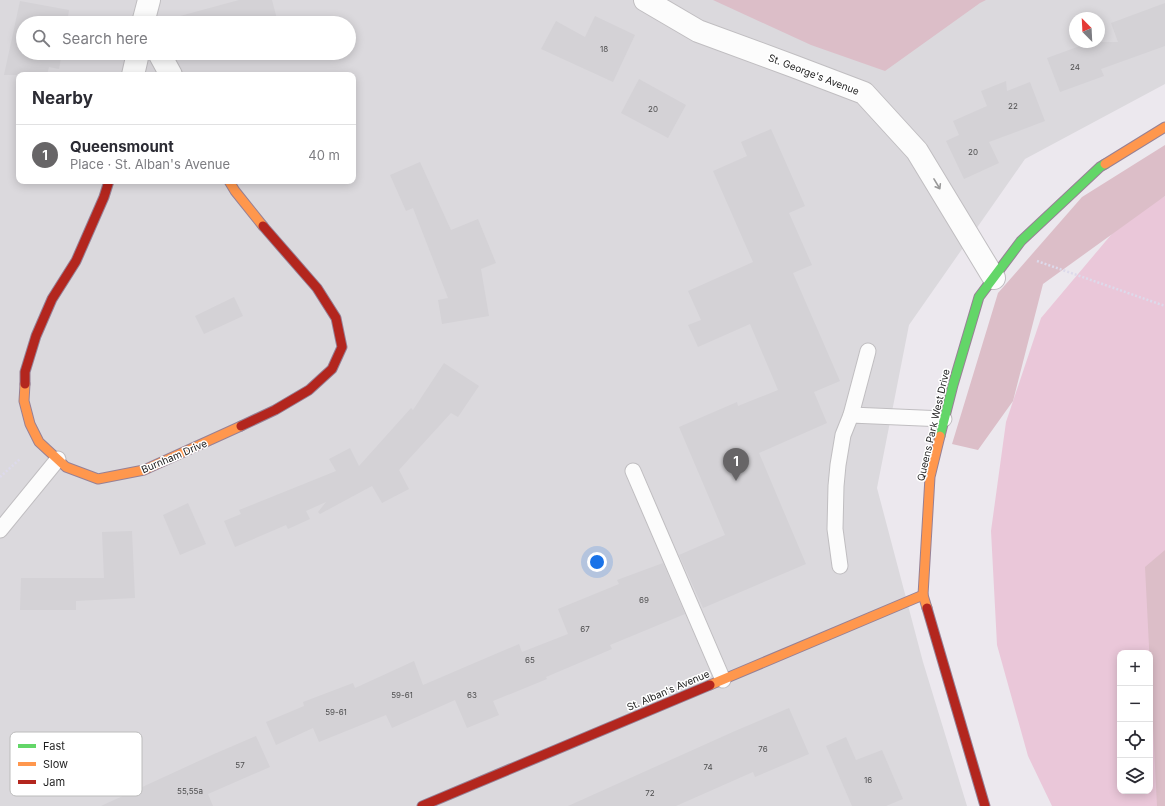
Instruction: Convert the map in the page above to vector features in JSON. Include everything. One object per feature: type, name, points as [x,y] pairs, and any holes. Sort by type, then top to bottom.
[{"type":"street","points":[[145,16],[149,0]]},
{"type":"street","name":"St. George's Avenue","points":[[646,0],[698,31],[864,93],[917,151],[994,278]]},
{"type":"street","points":[[134,72],[136,60]]},
{"type":"street","points":[[163,60],[169,72]]},
{"type":"street","name":"Queens Park West Drive","points":[[985,806],[923,595],[930,477],[944,419],[979,297],[1014,253],[1021,241],[1100,167],[1165,127]]},
{"type":"street","name":"Burnham Drive","points":[[108,184],[104,197],[76,261],[52,299],[36,336],[25,372],[24,401],[30,424],[39,442],[66,467],[98,480],[144,470],[218,438],[275,410],[309,390],[332,369],[342,347],[336,318],[317,288],[266,230],[235,192],[231,184]]},
{"type":"street","name":"St. Alban's Avenue","points":[[422,806],[923,595]]},
{"type":"lane","points":[[840,566],[835,529],[838,465],[843,435],[851,415],[868,351]]},
{"type":"lane","points":[[851,415],[944,419]]},
{"type":"lane","points":[[0,530],[58,459]]},
{"type":"lane","points":[[633,471],[722,680]]},
{"type":"path","points":[[1014,253],[1165,306]]},
{"type":"shaded area","points":[[0,0],[1165,0],[1165,84],[1025,159],[909,325],[877,488],[923,662],[967,806],[0,806]]},
{"type":"shaded area","points":[[713,0],[986,0],[885,71],[811,45]]},
{"type":"shaded area","points":[[1165,145],[1165,196],[1043,284],[1013,401],[978,450],[952,444],[998,293],[1082,197]]},
{"type":"shaded area","points":[[1165,196],[1165,806],[1052,806],[1028,756],[997,645],[991,531],[1006,422],[1041,318],[1121,223]]},
{"type":"shaded area","points":[[1165,550],[1165,806],[1157,806],[1153,726],[1153,650],[1149,650],[1145,567]]},
{"type":"building","points":[[239,0],[272,0],[276,16],[180,16]]},
{"type":"building","points":[[20,1],[69,10],[68,16],[17,16]]},
{"type":"building","points":[[1165,3],[1165,46],[1101,69],[1104,76],[1060,92],[1047,58],[1074,48],[1105,48],[1105,42],[1118,42],[1111,23]]},
{"type":"building","points":[[595,16],[635,35],[613,82],[541,49],[556,21],[585,37]]},
{"type":"building","points":[[16,20],[16,60],[61,60],[59,69],[49,67],[48,72],[16,72],[16,75],[4,75]]},
{"type":"building","points":[[639,79],[686,105],[668,138],[621,113]]},
{"type":"building","points":[[1006,81],[1007,91],[1030,82],[1045,121],[989,142],[999,163],[964,179],[946,141],[959,135],[953,121],[987,106],[981,91]]},
{"type":"building","points":[[771,129],[805,206],[789,213],[812,265],[793,273],[840,381],[814,392],[827,423],[759,453],[806,564],[703,608],[679,555],[725,535],[679,427],[737,402],[738,406],[778,390],[750,324],[698,347],[688,325],[701,320],[688,291],[753,262],[713,171],[747,156],[741,142]]},
{"type":"building","points":[[420,162],[451,230],[478,219],[496,263],[481,269],[489,316],[442,324],[438,300],[448,298],[413,208],[406,211],[390,175]]},
{"type":"building","points":[[234,297],[243,316],[204,334],[195,316]]},
{"type":"building","points":[[444,363],[479,386],[458,417],[451,413],[399,470],[409,489],[382,503],[372,486],[320,514],[318,512],[326,502],[306,511],[310,519],[288,529],[286,525],[235,547],[224,521],[241,514],[239,510],[336,471],[329,459],[350,448],[359,466],[411,408],[413,410]]},
{"type":"building","points":[[188,503],[206,544],[180,555],[163,515]]},
{"type":"building","points":[[132,531],[135,598],[76,601],[76,610],[20,610],[21,578],[104,578],[102,532]]},
{"type":"building","points":[[663,563],[685,614],[610,645],[612,649],[546,677],[547,679],[493,701],[499,715],[467,728],[455,700],[392,728],[386,715],[319,742],[313,728],[276,745],[266,722],[304,706],[303,702],[353,683],[355,688],[414,661],[423,685],[519,644],[522,652],[568,634],[558,609],[619,584],[617,580]]},
{"type":"building","points":[[789,708],[809,754],[755,777],[753,772],[676,806],[568,806],[735,731]]},
{"type":"building","points":[[256,736],[270,767],[208,794],[213,806],[101,806],[123,796],[142,796],[142,787]]},
{"type":"building","points":[[846,737],[856,760],[882,750],[903,799],[886,806],[852,806],[826,746]]},
{"type":"traffic: fast","points":[[940,436],[953,385],[979,297],[1021,241],[1105,164]]},
{"type":"traffic: slow","points":[[1105,164],[1165,127]]},
{"type":"traffic: slow","points":[[231,184],[263,226]]},
{"type":"traffic: slow","points":[[25,384],[24,401],[30,424],[39,442],[66,467],[98,479],[144,470],[241,426]]},
{"type":"traffic: slow","points":[[927,608],[923,595],[930,477],[940,436]]},
{"type":"traffic: slow","points":[[710,685],[923,595]]},
{"type":"traffic: jam","points":[[25,384],[25,372],[36,336],[52,299],[76,261],[104,197],[108,184]]},
{"type":"traffic: jam","points":[[241,426],[275,410],[309,390],[332,369],[342,347],[336,318],[317,288],[263,226]]},
{"type":"traffic: jam","points":[[927,608],[985,806]]},
{"type":"traffic: jam","points":[[422,806],[710,685]]},
{"type":"place","name":"Queensmount","points":[[736,481]]}]
